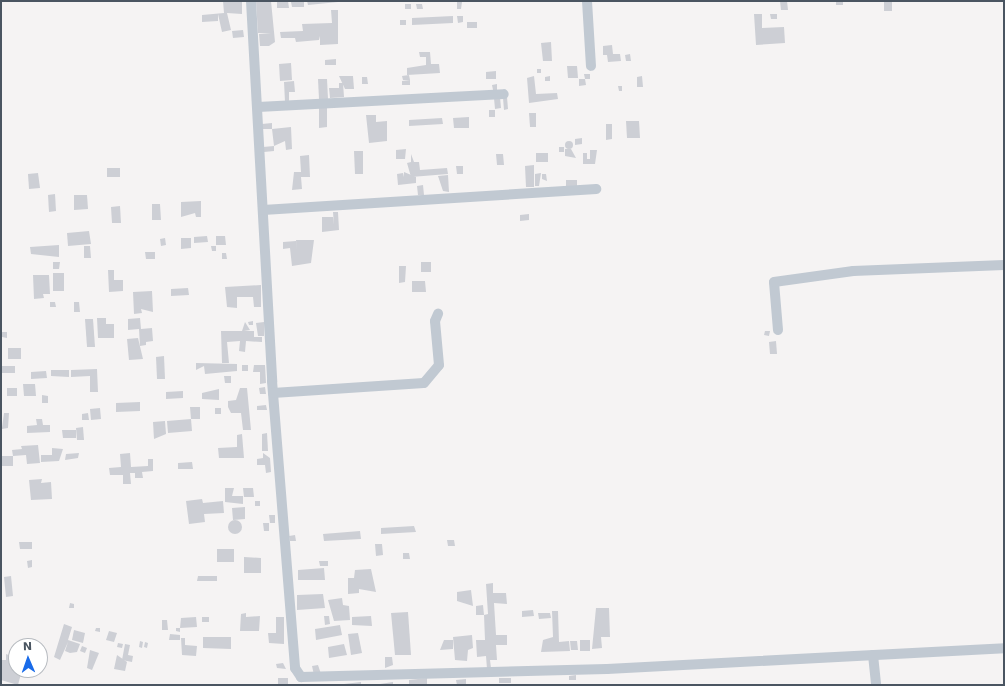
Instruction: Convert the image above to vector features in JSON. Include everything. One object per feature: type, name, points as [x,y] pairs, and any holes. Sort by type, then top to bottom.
[{"type":"street","points":[[251,1],[273,393],[295,668],[301,677],[312,679],[371,681],[1004,648]]},
{"type":"street","points":[[587,1],[591,66]]},
{"type":"street","points":[[258,107],[504,94]]},
{"type":"street","points":[[263,210],[596,189]]},
{"type":"street","points":[[778,330],[774,282],[854,272],[1004,265]]},
{"type":"street","points":[[273,393],[424,383],[439,365],[435,321],[438,314]]},
{"type":"street","points":[[873,655],[876,685]]},
{"type":"building","points":[[223,1],[242,1],[242,14],[227,13],[231,30],[222,32],[218,14],[218,21],[202,22],[202,15],[224,13]]},
{"type":"building","points":[[256,1],[271,1],[275,42],[269,46],[260,46],[259,34],[271,33],[258,33]]},
{"type":"building","points":[[277,1],[288,1],[289,8],[277,8]]},
{"type":"building","points":[[304,1],[304,7],[292,7],[291,2]]},
{"type":"building","points":[[307,1],[338,1],[338,2],[308,5]]},
{"type":"building","points":[[780,1],[787,1],[788,10],[781,10]]},
{"type":"building","points":[[836,1],[843,1],[843,5],[836,5]]},
{"type":"building","points":[[884,1],[892,1],[892,11],[884,11]]},
{"type":"building","points":[[457,2],[462,2],[461,9],[457,9]]},
{"type":"building","points":[[405,4],[411,4],[411,9],[405,9]]},
{"type":"building","points":[[416,4],[422,4],[423,9],[417,9]]},
{"type":"building","points":[[331,10],[338,10],[338,44],[320,45],[320,36],[319,40],[296,42],[295,38],[281,38],[280,32],[303,31],[302,24],[332,23]]},
{"type":"building","points":[[754,14],[762,14],[762,28],[784,27],[785,43],[756,45]]},
{"type":"building","points":[[770,14],[777,14],[777,19],[771,19]]},
{"type":"building","points":[[453,16],[453,23],[412,25],[412,18]]},
{"type":"building","points":[[457,16],[463,16],[463,22],[458,23]]},
{"type":"building","points":[[400,20],[406,20],[406,25],[400,25]]},
{"type":"building","points":[[467,22],[477,22],[477,28],[467,28]]},
{"type":"building","points":[[243,30],[244,37],[233,38],[232,31]]},
{"type":"building","points":[[551,42],[552,61],[543,61],[541,43]]},
{"type":"building","points":[[612,45],[613,54],[620,54],[621,61],[608,62],[607,55],[603,55],[603,46]]},
{"type":"building","points":[[419,52],[430,52],[431,64],[439,64],[440,73],[407,75],[407,68],[426,65],[426,57],[420,57]]},
{"type":"building","points":[[630,54],[631,61],[626,61],[625,55]]},
{"type":"building","points":[[336,59],[336,65],[325,65],[325,60]]},
{"type":"building","points":[[291,63],[292,80],[280,81],[279,64]]},
{"type":"building","points":[[567,66],[577,66],[578,78],[568,78]]},
{"type":"building","points":[[537,69],[541,69],[541,73],[537,73]]},
{"type":"building","points":[[496,71],[496,79],[486,79],[486,72]]},
{"type":"building","points":[[584,74],[590,74],[590,79],[585,79]]},
{"type":"building","points":[[409,75],[410,80],[403,80],[402,76]]},
{"type":"building","points":[[339,76],[353,76],[354,89],[345,89]]},
{"type":"building","points":[[534,76],[536,94],[557,93],[558,99],[529,103],[527,78]]},
{"type":"building","points":[[550,76],[550,81],[545,81],[545,77]]},
{"type":"building","points":[[642,76],[643,87],[637,87],[637,77]]},
{"type":"building","points":[[362,77],[367,77],[368,84],[362,84]]},
{"type":"building","points":[[318,79],[327,79],[328,99],[319,99]]},
{"type":"building","points":[[579,79],[585,79],[586,85],[579,86]]},
{"type":"building","points":[[410,80],[410,85],[402,85],[402,81]]},
{"type":"building","points":[[294,81],[295,92],[289,92],[289,101],[285,102],[284,82]]},
{"type":"building","points":[[339,83],[343,83],[344,97],[330,98],[329,88],[339,88]]},
{"type":"building","points":[[497,84],[497,90],[493,90],[492,85]]},
{"type":"building","points":[[618,86],[622,86],[622,91],[619,91]]},
{"type":"building","points":[[500,97],[501,108],[495,109],[494,98]]},
{"type":"building","points":[[507,97],[508,109],[504,110],[503,98]]},
{"type":"building","points":[[327,105],[327,127],[319,128],[319,106]]},
{"type":"building","points":[[489,110],[495,110],[495,117],[489,117]]},
{"type":"building","points":[[529,113],[536,113],[536,127],[530,127]]},
{"type":"building","points":[[366,115],[376,115],[376,122],[387,121],[387,141],[369,143]]},
{"type":"building","points":[[469,117],[469,128],[454,128],[453,118]]},
{"type":"building","points":[[442,118],[443,124],[409,126],[409,120]]},
{"type":"building","points":[[626,121],[639,121],[640,138],[627,138]]},
{"type":"building","points":[[272,123],[272,129],[263,129],[262,124]]},
{"type":"building","points":[[606,124],[612,124],[612,139],[606,140]]},
{"type":"building","points":[[291,127],[292,149],[286,150],[285,141],[274,146],[272,129]]},
{"type":"building","points":[[582,138],[582,144],[575,145],[575,139]]},
{"type":"building","points":[[567,141],[571,141],[573,145],[571,149],[567,149],[565,147],[565,143]]},
{"type":"building","points":[[274,146],[274,151],[264,152],[263,147]]},
{"type":"building","points":[[559,147],[564,147],[564,152],[559,152]]},
{"type":"building","points":[[406,149],[405,159],[396,159],[396,150]]},
{"type":"building","points":[[565,149],[571,149],[576,158],[565,156]]},
{"type":"building","points":[[590,150],[597,150],[595,164],[583,164],[583,153],[587,153],[587,159],[590,159]]},
{"type":"building","points":[[354,151],[363,151],[363,174],[355,174]]},
{"type":"building","points":[[536,153],[548,153],[548,162],[536,162]]},
{"type":"building","points":[[411,154],[414,162],[419,162],[420,170],[447,168],[448,174],[411,177],[407,163],[411,162]]},
{"type":"building","points":[[496,154],[503,154],[504,165],[497,165]]},
{"type":"building","points":[[309,155],[310,177],[301,177],[302,189],[292,190],[294,172],[301,172],[300,156]]},
{"type":"building","points":[[534,165],[534,187],[526,187],[525,166]]},
{"type":"building","points":[[456,166],[463,166],[463,174],[457,174]]},
{"type":"building","points":[[107,168],[120,168],[120,177],[107,177]]},
{"type":"building","points":[[404,172],[416,177],[416,183],[398,185],[397,174],[403,173],[404,177]]},
{"type":"building","points":[[38,173],[40,188],[29,189],[28,174]]},
{"type":"building","points":[[541,173],[539,186],[535,186],[535,174]]},
{"type":"building","points":[[542,174],[546,174],[547,181],[542,179]]},
{"type":"building","points":[[448,175],[449,192],[443,191],[438,176]]},
{"type":"building","points":[[566,180],[577,180],[577,186],[566,186]]},
{"type":"building","points":[[423,185],[424,195],[418,195],[417,186]]},
{"type":"building","points":[[55,194],[56,211],[49,212],[48,195]]},
{"type":"building","points":[[74,195],[87,195],[88,209],[74,210]]},
{"type":"building","points":[[201,201],[201,217],[196,217],[195,213],[181,217],[181,202]]},
{"type":"building","points":[[152,204],[160,204],[161,220],[152,220]]},
{"type":"building","points":[[120,206],[121,223],[112,223],[111,207]]},
{"type":"building","points":[[333,212],[338,212],[339,230],[322,232],[322,217],[333,217],[334,225]]},
{"type":"building","points":[[529,214],[529,220],[520,221],[520,215]]},
{"type":"building","points":[[89,231],[91,244],[68,246],[67,233]]},
{"type":"building","points":[[207,236],[208,242],[194,243],[194,237]]},
{"type":"building","points":[[216,236],[225,236],[226,245],[216,245]]},
{"type":"building","points":[[165,238],[166,245],[161,246],[160,239]]},
{"type":"building","points":[[181,238],[191,238],[191,248],[181,249]]},
{"type":"building","points":[[296,240],[314,240],[311,263],[292,266],[290,248],[283,249],[283,242],[296,241],[297,252]]},
{"type":"building","points":[[59,245],[59,257],[31,254],[30,247]]},
{"type":"building","points":[[84,246],[90,246],[91,258],[84,258]]},
{"type":"building","points":[[211,246],[216,246],[216,251],[212,251]]},
{"type":"building","points":[[145,252],[155,252],[155,259],[146,259]]},
{"type":"building","points":[[222,253],[226,253],[227,259],[222,259]]},
{"type":"building","points":[[53,262],[60,262],[59,269],[53,269]]},
{"type":"building","points":[[421,262],[431,262],[431,272],[421,272]]},
{"type":"building","points":[[399,266],[406,266],[405,282],[399,283]]},
{"type":"building","points":[[108,270],[114,270],[114,280],[123,280],[123,291],[109,292]]},
{"type":"building","points":[[53,273],[64,273],[64,291],[53,291]]},
{"type":"building","points":[[33,275],[49,275],[50,294],[43,294],[44,298],[34,299]]},
{"type":"building","points":[[412,281],[425,281],[426,292],[412,292]]},
{"type":"building","points":[[261,285],[261,307],[254,307],[253,297],[237,297],[237,308],[227,307],[225,287]]},
{"type":"building","points":[[188,288],[189,295],[171,296],[171,289]]},
{"type":"building","points":[[152,291],[153,312],[141,309],[142,313],[134,314],[133,292]]},
{"type":"building","points":[[50,302],[55,302],[56,307],[50,307]]},
{"type":"building","points":[[74,302],[79,302],[80,312],[74,312]]},
{"type":"building","points":[[97,318],[106,318],[106,324],[114,324],[114,338],[98,338]]},
{"type":"building","points":[[140,318],[141,329],[152,328],[153,341],[146,342],[146,345],[140,346],[139,329],[128,330],[128,319]]},
{"type":"building","points":[[85,319],[93,319],[95,347],[87,347]]},
{"type":"building","points":[[253,321],[253,325],[249,325],[248,322]]},
{"type":"building","points":[[245,322],[250,330],[244,331],[254,331],[254,337],[262,337],[262,342],[246,341],[245,352],[239,351],[240,341],[227,342],[229,363],[222,363],[221,331],[242,331]]},
{"type":"building","points":[[264,322],[264,336],[258,336],[256,323]]},
{"type":"building","points":[[765,331],[770,331],[769,336],[764,335]]},
{"type":"building","points":[[2,332],[7,332],[7,338],[2,337]]},
{"type":"building","points":[[138,338],[143,359],[129,360],[127,339]]},
{"type":"building","points":[[776,341],[777,354],[770,354],[769,342]]},
{"type":"building","points":[[8,348],[21,348],[21,359],[8,359]]},
{"type":"building","points":[[164,356],[165,379],[157,379],[156,357]]},
{"type":"building","points":[[196,363],[237,364],[237,371],[205,374],[204,366],[196,370]]},
{"type":"building","points":[[242,365],[248,365],[248,371],[242,371]]},
{"type":"building","points":[[254,365],[265,365],[266,383],[260,384],[260,372],[253,372]]},
{"type":"building","points":[[2,366],[15,366],[15,373],[2,373]]},
{"type":"building","points":[[97,369],[98,392],[90,392],[90,376],[71,377],[71,370]]},
{"type":"building","points":[[51,370],[69,370],[69,377],[51,376]]},
{"type":"building","points":[[46,371],[47,378],[31,379],[31,372]]},
{"type":"building","points":[[224,376],[231,376],[231,383],[225,383]]},
{"type":"building","points":[[23,384],[35,384],[36,396],[24,396]]},
{"type":"building","points":[[265,387],[266,394],[260,394],[259,388]]},
{"type":"building","points":[[7,388],[17,388],[17,396],[7,396]]},
{"type":"building","points":[[240,388],[247,388],[251,430],[243,430],[241,413],[231,413],[228,407],[228,401],[236,400]]},
{"type":"building","points":[[219,389],[219,400],[202,399],[202,393]]},
{"type":"building","points":[[183,391],[183,398],[166,399],[166,392]]},
{"type":"building","points":[[42,395],[48,396],[48,403],[42,403]]},
{"type":"building","points":[[140,402],[140,411],[116,412],[116,403]]},
{"type":"building","points":[[266,405],[267,410],[257,410],[257,406]]},
{"type":"building","points":[[190,407],[200,407],[200,419],[191,419]]},
{"type":"building","points":[[100,408],[101,419],[91,420],[90,409]]},
{"type":"building","points":[[215,408],[221,408],[221,414],[215,414]]},
{"type":"building","points":[[4,413],[9,413],[8,428],[2,429],[1,435]]},
{"type":"building","points":[[88,413],[89,420],[82,420],[82,414]]},
{"type":"building","points":[[36,419],[42,419],[43,425],[50,425],[50,432],[27,433],[27,426],[37,425]]},
{"type":"building","points":[[191,419],[192,431],[168,433],[167,421]]},
{"type":"building","points":[[165,421],[166,434],[154,439],[153,422]]},
{"type":"building","points":[[83,427],[84,440],[77,440],[76,428]]},
{"type":"building","points":[[62,430],[76,430],[76,438],[63,438]]},
{"type":"building","points":[[267,433],[268,451],[262,451],[262,434]]},
{"type":"building","points":[[242,434],[244,458],[219,458],[218,448],[237,447],[237,435]]},
{"type":"building","points":[[38,445],[40,463],[27,464],[26,455],[13,456],[12,450],[22,449],[21,446]]},
{"type":"building","points":[[52,448],[63,449],[59,461],[41,462],[41,455],[52,455]]},
{"type":"building","points":[[79,453],[78,458],[65,460],[66,454]]},
{"type":"building","points":[[130,453],[131,467],[148,466],[148,459],[153,459],[153,471],[142,472],[143,478],[135,478],[135,473],[130,473],[131,484],[123,484],[123,475],[110,475],[109,468],[121,467],[120,454]]},
{"type":"building","points":[[263,453],[270,458],[271,472],[266,473],[265,465],[257,465],[257,459],[263,458]]},
{"type":"building","points":[[1,456],[13,456],[13,466],[1,466]]},
{"type":"building","points":[[192,462],[193,469],[178,469],[178,463]]},
{"type":"building","points":[[42,479],[41,483],[51,482],[52,499],[31,500],[29,480]]},
{"type":"building","points":[[225,488],[234,488],[232,496],[243,496],[243,504],[225,502]]},
{"type":"building","points":[[243,488],[253,488],[254,497],[244,497]]},
{"type":"building","points":[[202,499],[203,503],[223,501],[224,513],[204,514],[205,522],[189,524],[186,501]]},
{"type":"building","points":[[255,501],[260,501],[260,506],[255,506]]},
{"type":"building","points":[[245,507],[245,519],[233,520],[232,508]]},
{"type":"building","points":[[269,515],[275,515],[275,523],[270,523]]},
{"type":"building","points":[[235,520],[240,522],[242,527],[240,532],[235,534],[230,532],[228,527],[230,522]]},
{"type":"building","points":[[263,523],[269,523],[269,531],[264,531]]},
{"type":"building","points":[[414,526],[416,532],[381,534],[381,528]]},
{"type":"building","points":[[360,531],[361,539],[324,541],[323,534]]},
{"type":"building","points":[[295,535],[296,541],[290,541],[289,536]]},
{"type":"building","points":[[447,540],[454,540],[455,546],[448,546]]},
{"type":"building","points":[[19,542],[32,542],[32,549],[20,549]]},
{"type":"building","points":[[375,544],[382,544],[383,555],[376,556]]},
{"type":"building","points":[[217,549],[234,549],[234,562],[217,562]]},
{"type":"building","points":[[403,553],[409,553],[410,559],[403,559]]},
{"type":"building","points":[[244,557],[261,558],[261,573],[244,573]]},
{"type":"building","points":[[32,560],[32,567],[28,568],[27,561]]},
{"type":"building","points":[[319,561],[328,561],[328,566],[320,566]]},
{"type":"building","points":[[324,568],[325,580],[298,580],[298,570]]},
{"type":"building","points":[[371,569],[376,592],[359,589],[359,593],[348,594],[348,578],[354,578],[355,570]]},
{"type":"building","points":[[11,576],[13,596],[6,597],[4,577]]},
{"type":"building","points":[[198,576],[217,576],[217,581],[197,581]]},
{"type":"building","points":[[493,583],[493,593],[506,593],[507,604],[494,603],[496,635],[507,635],[507,645],[496,645],[497,660],[490,660],[491,668],[487,669],[486,656],[477,657],[476,640],[485,640],[484,615],[488,614],[486,584]]},
{"type":"building","points":[[471,590],[473,606],[457,601],[457,592]]},
{"type":"building","points":[[323,594],[325,608],[297,610],[297,595]]},
{"type":"building","points":[[342,598],[343,605],[349,606],[350,620],[334,621],[328,600]]},
{"type":"building","points":[[70,603],[74,604],[74,608],[69,608]]},
{"type":"building","points":[[483,605],[484,615],[476,615],[476,606]]},
{"type":"building","points":[[596,608],[609,608],[610,637],[601,637],[602,648],[592,649]]},
{"type":"building","points":[[533,610],[534,616],[522,617],[522,611]]},
{"type":"building","points":[[552,611],[558,611],[559,642],[569,641],[570,651],[541,652],[543,640],[553,637]]},
{"type":"building","points":[[408,612],[411,655],[395,655],[391,613]]},
{"type":"building","points":[[246,613],[246,617],[260,616],[259,631],[240,631],[241,614]]},
{"type":"building","points":[[538,613],[550,613],[551,618],[539,619]]},
{"type":"building","points":[[324,616],[329,616],[330,624],[325,625]]},
{"type":"building","points":[[371,616],[372,626],[352,625],[352,617]]},
{"type":"building","points":[[196,617],[197,627],[180,628],[181,618]]},
{"type":"building","points":[[202,617],[209,617],[209,622],[202,622]]},
{"type":"building","points":[[276,617],[284,617],[284,644],[269,643],[268,633],[276,633]]},
{"type":"building","points":[[162,620],[167,620],[168,630],[162,630]]},
{"type":"building","points":[[64,624],[72,627],[68,640],[80,644],[77,652],[70,653],[65,651],[68,642],[60,660],[54,657]]},
{"type":"building","points":[[340,625],[342,635],[316,640],[315,629]]},
{"type":"building","points":[[96,628],[100,628],[100,632],[95,631]]},
{"type":"building","points":[[176,628],[180,628],[180,632],[176,631]]},
{"type":"building","points":[[74,630],[85,633],[83,643],[72,640]]},
{"type":"building","points":[[109,631],[117,633],[114,642],[106,640]]},
{"type":"building","points":[[358,633],[362,653],[351,655],[348,634]]},
{"type":"building","points":[[170,634],[180,635],[180,640],[169,640]]},
{"type":"building","points":[[472,635],[473,648],[468,650],[467,661],[455,660],[453,637]]},
{"type":"building","points":[[203,637],[231,637],[231,649],[203,648]]},
{"type":"building","points":[[181,638],[185,638],[185,645],[197,646],[196,656],[182,655]]},
{"type":"building","points":[[444,640],[453,640],[453,649],[440,650]]},
{"type":"building","points":[[580,640],[590,640],[590,651],[580,651]]},
{"type":"building","points":[[140,641],[143,642],[142,648],[139,647]]},
{"type":"building","points":[[570,641],[577,641],[578,650],[571,650]]},
{"type":"building","points":[[145,642],[148,643],[147,648],[144,647]]},
{"type":"building","points":[[118,643],[123,644],[122,648],[117,647]]},
{"type":"building","points":[[125,644],[130,645],[128,655],[133,656],[132,662],[122,660]]},
{"type":"building","points":[[344,644],[347,655],[329,658],[328,647]]},
{"type":"building","points":[[82,646],[87,648],[85,653],[80,651]]},
{"type":"building","points":[[90,650],[99,653],[92,670],[87,668]]},
{"type":"building","points":[[6,654],[8,655],[8,678],[20,678],[18,685],[1,680],[1,660],[6,660]]},
{"type":"building","points":[[117,655],[127,662],[125,671],[114,669]]},
{"type":"building","points":[[385,657],[392,657],[393,665],[385,668]]},
{"type":"building","points":[[283,663],[286,669],[277,668],[276,664]]},
{"type":"building","points":[[318,665],[321,674],[314,675],[312,666]]},
{"type":"building","points":[[576,675],[576,680],[569,680],[569,676]]},
{"type":"building","points":[[278,678],[288,678],[288,685],[278,685]]},
{"type":"building","points":[[427,678],[427,685],[409,685],[409,680]]},
{"type":"building","points":[[499,678],[511,678],[511,683],[499,683]]},
{"type":"building","points":[[466,679],[466,685],[457,685],[456,680]]},
{"type":"building","points":[[361,682],[361,685],[344,685],[344,684]]},
{"type":"building","points":[[393,682],[393,685],[380,685],[380,684]]}]
